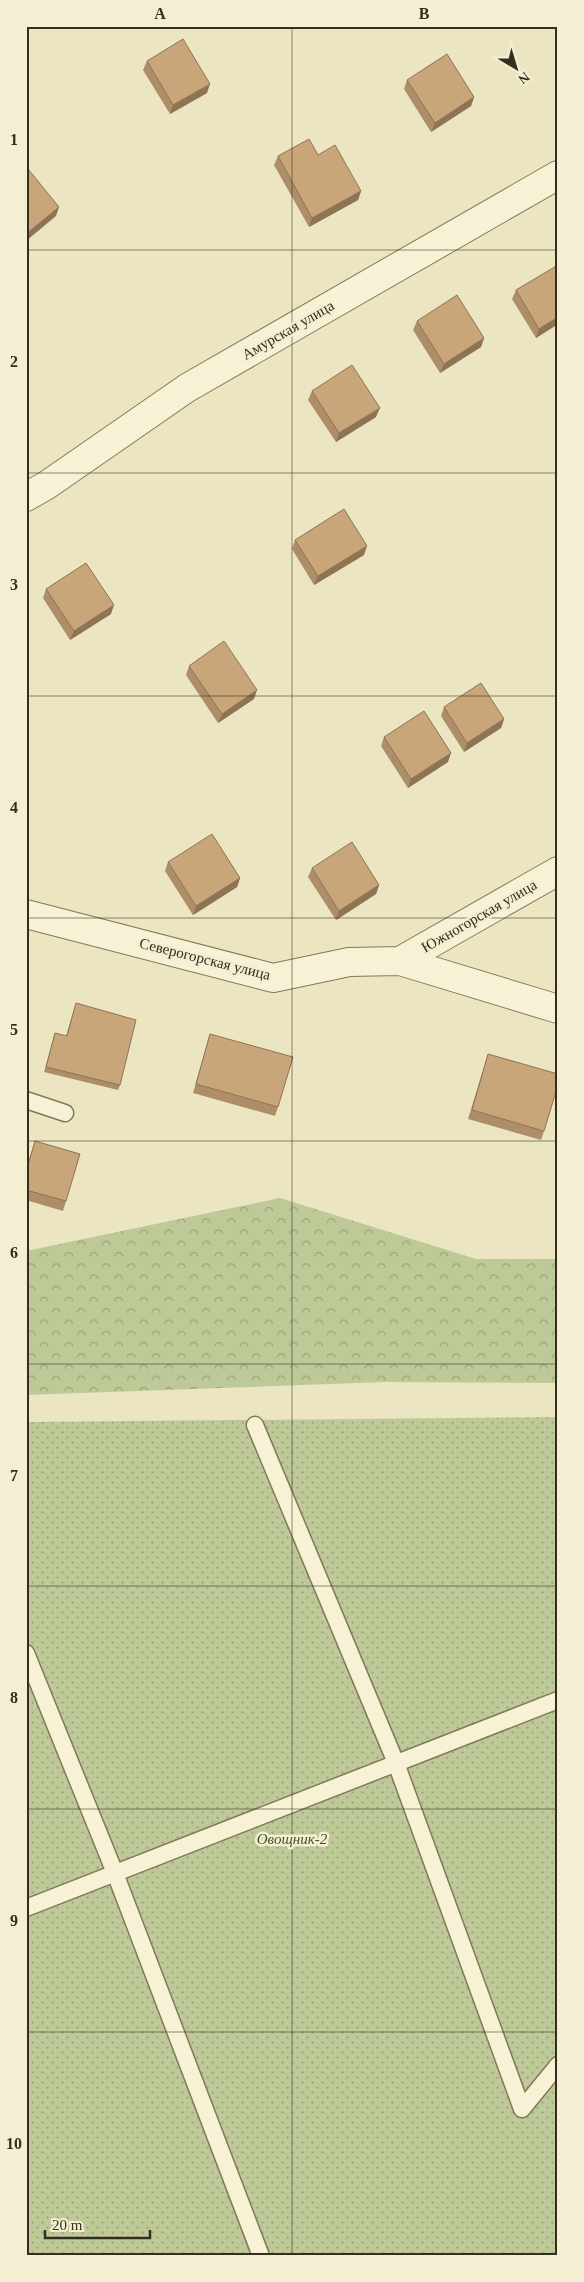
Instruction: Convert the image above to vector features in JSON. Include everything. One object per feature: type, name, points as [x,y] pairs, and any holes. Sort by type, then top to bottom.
[{"type":"street","name":"Амурская улица","points":[[26,497],[47,485],[187,388],[558,175]]},
{"type":"street","name":"Южногорская улица","points":[[400,961],[558,870]]},
{"type":"street","name":"Северогорская улица","points":[[26,914],[273,978],[349,962],[400,961],[558,1010]]},
{"type":"lane","points":[[26,1100],[65,1113]]},
{"type":"lane","points":[[255,1425],[396,1764],[522,2109],[558,2065]]},
{"type":"lane","points":[[26,1653],[115,1873],[260,2256]]},
{"type":"lane","points":[[26,1908],[558,1700]]},
{"type":"green space","points":[[280,1198],[476,1259],[558,1259],[558,1383],[385,1382],[26,1395],[26,1251]]},
{"type":"green space","name":"Овощник-2","points":[[558,1417],[558,2256],[26,2256],[26,1420],[30,1422]]},
{"type":"building","points":[[183,39],[210,84],[173,105],[147,61]]},
{"type":"building","points":[[447,54],[474,97],[435,123],[407,80]]},
{"type":"building","points":[[309,139],[318,155],[335,145],[361,191],[312,218],[278,156]]},
{"type":"building","points":[[28,169],[59,207],[26,234],[26,171]]},
{"type":"building","points":[[558,265],[558,317],[539,329],[516,290]]},
{"type":"building","points":[[457,295],[484,338],[444,364],[417,321]]},
{"type":"building","points":[[352,365],[380,408],[339,433],[312,391]]},
{"type":"building","points":[[344,509],[367,546],[318,576],[295,540]]},
{"type":"building","points":[[86,563],[114,605],[74,631],[46,589]]},
{"type":"building","points":[[224,641],[257,690],[222,714],[189,666]]},
{"type":"building","points":[[481,683],[504,719],[467,743],[444,707]]},
{"type":"building","points":[[424,711],[451,753],[411,779],[384,737]]},
{"type":"building","points":[[212,834],[240,878],[196,906],[168,862]]},
{"type":"building","points":[[352,842],[379,885],[339,911],[312,868]]},
{"type":"building","points":[[76,1003],[136,1020],[120,1085],[46,1067],[55,1033],[67,1036]]},
{"type":"building","points":[[210,1034],[293,1057],[278,1107],[196,1084]]},
{"type":"building","points":[[488,1054],[558,1074],[558,1085],[544,1131],[472,1110]]},
{"type":"building","points":[[35,1141],[80,1154],[66,1201],[26,1190],[26,1172]]}]
